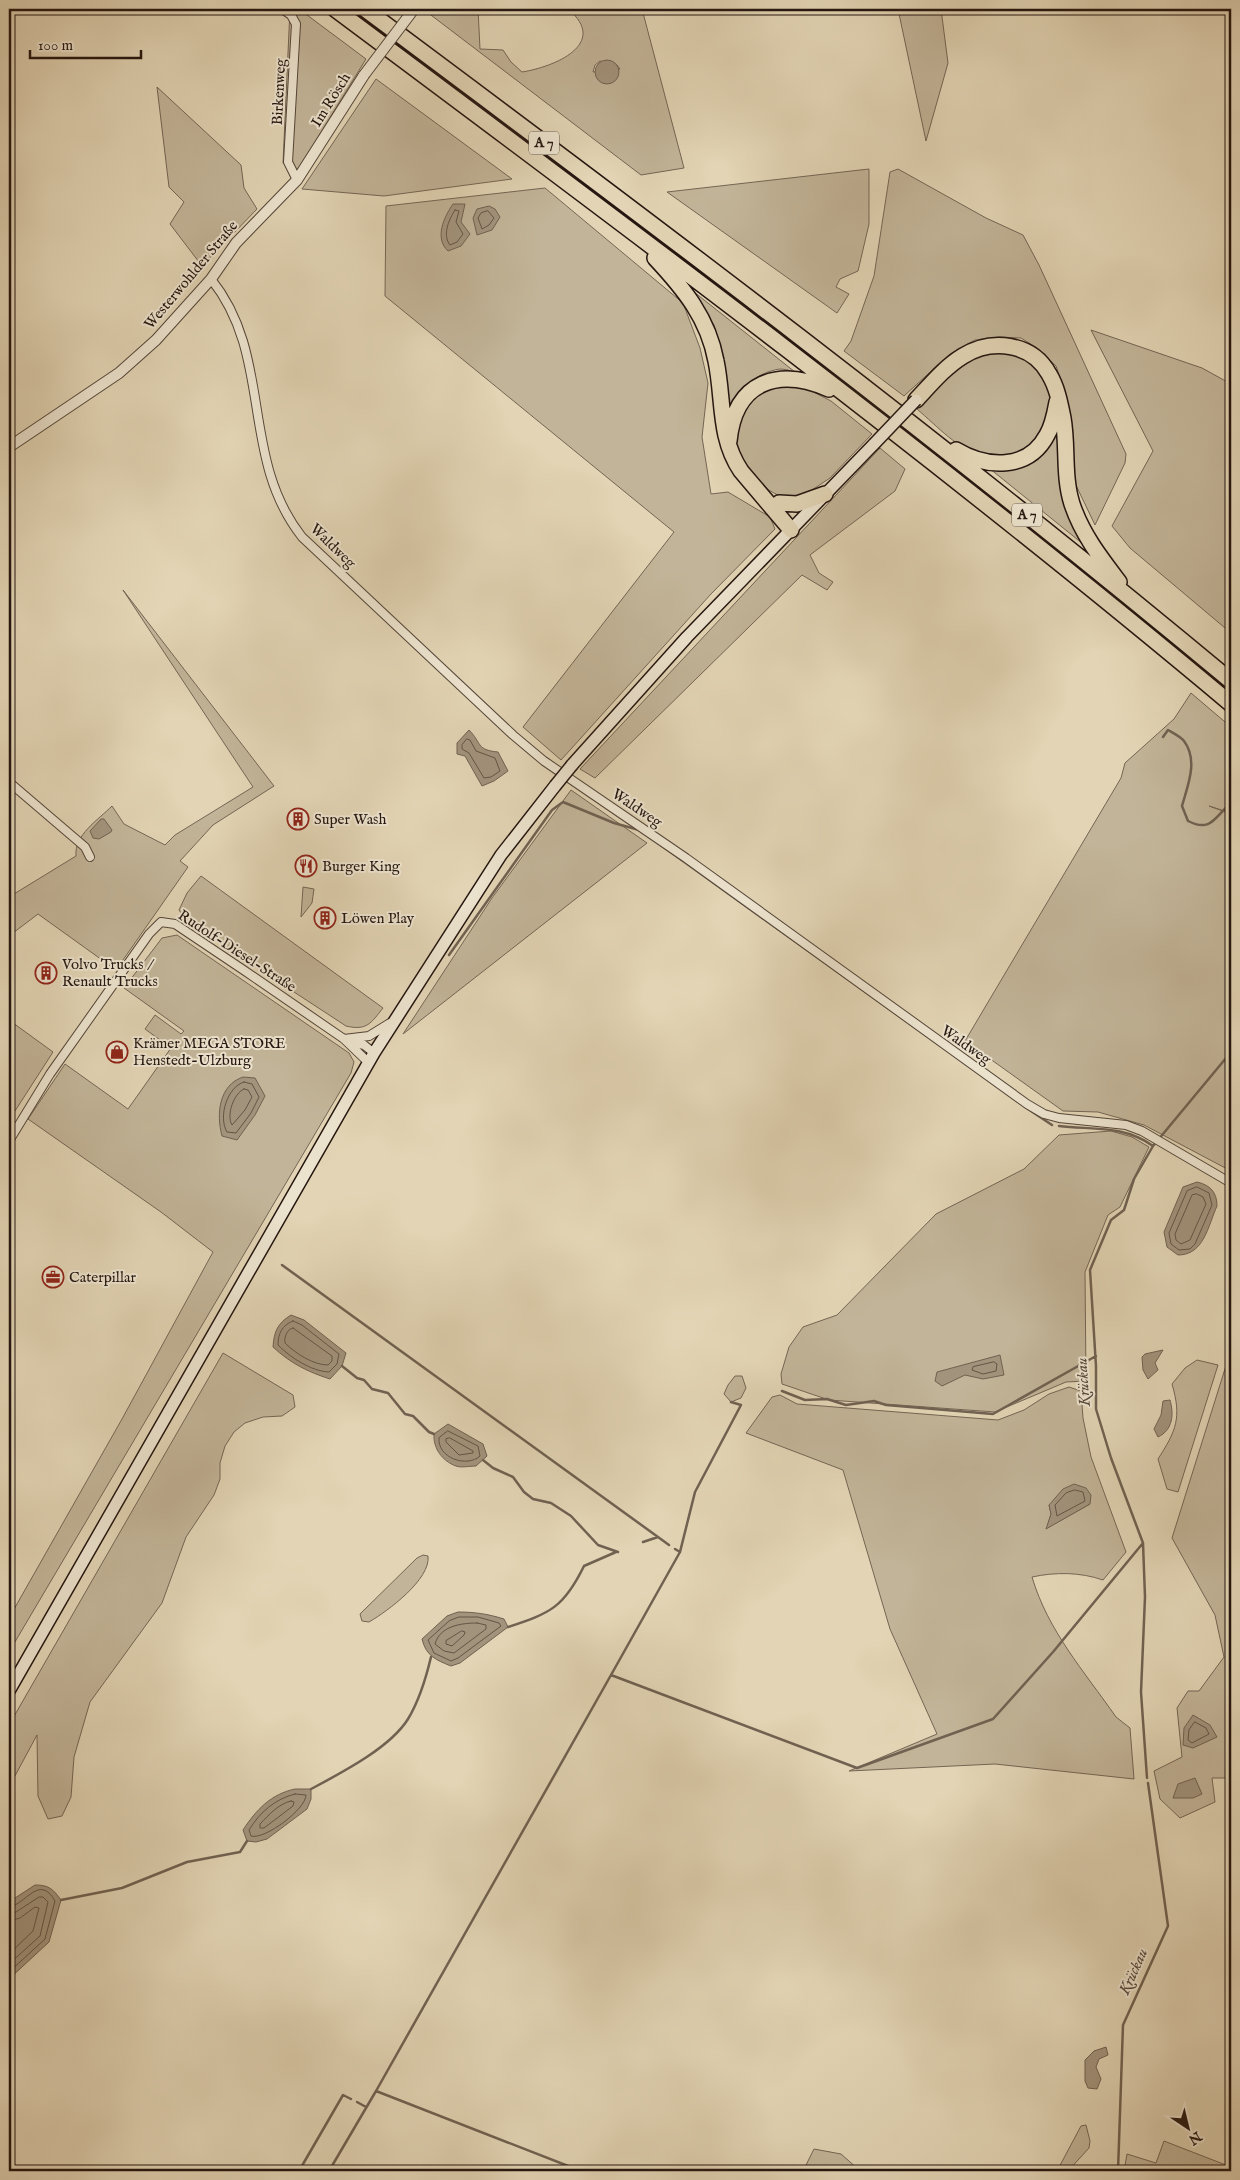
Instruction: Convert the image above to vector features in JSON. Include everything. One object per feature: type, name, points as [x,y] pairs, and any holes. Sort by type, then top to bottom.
[{"type":"highway","name":"A 7","points":[[335,9],[622,224],[849,398],[1066,569],[1231,704]]},
{"type":"highway","name":"A 7","points":[[365,9],[609,192],[915,426],[1138,604],[1231,681]]},
{"type":"highway","points":[[622,224],[684,290],[702,317],[716,361],[722,425],[729,448],[741,471],[791,530]]},
{"type":"highway","points":[[916,400],[940,375],[962,357],[982,348],[1004,345],[1015,346],[1038,359],[1049,373],[1058,398],[1063,419],[1066,478],[1078,523],[1097,554],[1138,604]]},
{"type":"highway","points":[[729,448],[732,424],[738,406],[749,393],[765,382],[780,378],[803,379],[849,398]]},
{"type":"highway","points":[[915,426],[969,458],[984,463],[1003,464],[1022,458],[1036,449],[1046,437],[1052,424],[1058,398]]},
{"type":"highway","points":[[762,494],[779,503],[790,514],[791,530]]},
{"type":"highway","points":[[779,503],[797,504],[825,494]]},
{"type":"main road","points":[[9,1691],[371,1058],[501,855],[572,765],[687,637],[916,400]]},
{"type":"street","name":"Birkenweg","points":[[282,9],[291,16],[296,24],[288,162],[297,180]]},
{"type":"street","name":"Im Rösch","points":[[274,206],[297,180],[364,75],[414,9]]},
{"type":"street","name":"Westerwohlder Straße","points":[[9,448],[81,401],[125,368],[156,340],[211,279],[236,243],[274,206]]},
{"type":"street","name":"Waldweg","points":[[211,279],[234,312],[245,346],[263,454],[287,518],[302,537],[513,735],[544,761],[686,858],[1027,1104],[1044,1114],[1059,1118],[1126,1125],[1148,1134],[1231,1184]]},
{"type":"street","points":[[9,782],[85,847],[90,857]]},
{"type":"street","name":"Rudolf-Diesel-Straße","points":[[9,1141],[50,1074],[149,934],[161,922],[166,921],[175,924],[371,1058]]},
{"type":"street","points":[[344,1039],[369,1036],[393,1021]]},
{"type":"shaded area","points":[[290,9],[299,9],[366,59],[296,173],[283,163]]},
{"type":"shaded area","points":[[423,9],[478,9],[480,49],[503,50],[511,62],[522,72],[549,65],[562,59],[573,52],[580,43],[583,33],[579,22],[568,9],[642,9],[684,168],[641,175]],"holes":[[[600,61],[617,65],[620,69],[593,72],[595,65]]]},
{"type":"shaded area","points":[[898,9],[941,9],[948,63],[926,141]]},
{"type":"shaded area","points":[[376,79],[512,179],[384,196],[302,189]]},
{"type":"shaded area","points":[[157,87],[241,165],[244,188],[257,209],[202,266],[170,224],[184,202],[169,187]]},
{"type":"shaded area","points":[[869,169],[869,224],[858,271],[840,279],[836,287],[849,294],[837,313],[667,192]]},
{"type":"shaded area","points":[[898,169],[986,218],[1023,235],[1039,265],[1126,454],[1125,463],[1095,525],[1073,479],[1066,395],[1056,366],[1037,348],[1021,338],[1000,337],[975,340],[950,354],[904,396],[844,351],[851,341],[874,276],[890,172]]},
{"type":"shaded area","points":[[545,188],[683,303],[700,348],[708,383],[702,437],[711,494],[728,492],[770,517],[775,529],[711,594],[561,760],[523,727],[674,532],[385,296],[386,206]]},
{"type":"shaded area","points":[[689,288],[795,372],[780,369],[763,374],[755,379],[748,384],[737,398],[730,414],[721,348],[714,325]]},
{"type":"shaded area","points":[[1091,330],[1202,368],[1231,384],[1231,633],[1130,548],[1112,526],[1153,451]]},
{"type":"shaded area","points":[[1001,351],[1030,361],[1041,373],[1048,388],[1050,403],[1048,419],[1043,433],[1033,445],[1020,453],[989,458],[975,454],[957,443],[917,409],[950,375],[978,355]]},
{"type":"shaded area","points":[[796,383],[831,401],[872,434],[830,478],[797,500],[780,496],[765,487],[752,475],[742,460],[737,443],[736,426],[741,410],[752,395],[766,389]]},
{"type":"shaded area","points":[[1057,429],[1060,485],[1068,512],[1083,544],[989,468],[1012,468]]},
{"type":"shaded area","points":[[880,448],[905,469],[895,491],[810,555],[819,573],[833,582],[827,590],[802,575],[595,778],[580,769]]},
{"type":"shaded area","points":[[123,590],[274,786],[213,825],[180,861],[188,867],[116,970],[38,914],[9,936],[9,897],[76,856],[76,848],[79,841],[88,828],[112,806],[124,824],[165,845],[175,835],[253,787]]},
{"type":"shaded area","points":[[1191,693],[1231,727],[1231,813],[1209,806],[1231,814],[1231,1171],[1144,1125],[1098,1112],[1063,1111],[965,1041],[1121,778],[1125,763],[1174,719]]},
{"type":"shaded area","points":[[571,790],[647,843],[403,1034],[492,898]]},
{"type":"shaded area","points":[[201,876],[383,1008],[375,1018],[364,1026],[346,1026],[187,922],[179,910],[187,893]]},
{"type":"shaded area","points":[[303,887],[314,889],[312,903],[301,917]]},
{"type":"shaded area","points":[[177,935],[349,1053],[354,1062],[351,1073],[9,1652],[9,1618],[122,1419],[213,1252],[161,1212],[28,1119],[65,1064],[128,1109],[171,1048],[145,1029],[155,1015],[181,1034],[184,1031],[124,988],[162,938]]},
{"type":"shaded area","points":[[9,1020],[53,1052],[15,1111],[9,1108]]},
{"type":"shaded area","points":[[1111,1131],[1132,1137],[1149,1147],[1120,1207],[1108,1215],[1085,1272],[1086,1381],[1066,1382],[995,1412],[829,1400],[782,1384],[781,1374],[789,1347],[803,1327],[837,1315],[936,1214],[1024,1169],[1059,1135]]},
{"type":"shaded area","points":[[223,1353],[293,1395],[295,1407],[282,1416],[263,1417],[245,1423],[234,1432],[225,1446],[220,1463],[220,1479],[214,1495],[186,1537],[162,1603],[90,1702],[74,1757],[71,1797],[62,1816],[48,1819],[38,1796],[37,1735],[9,1787],[9,1725]]},
{"type":"shaded area","points":[[1229,1356],[1231,1356],[1231,1778],[1212,1778],[1215,1802],[1180,1818],[1160,1799],[1154,1771],[1182,1757],[1177,1708],[1188,1691],[1199,1691],[1224,1657],[1215,1615],[1172,1538]]},
{"type":"shaded area","points":[[1197,1360],[1218,1365],[1178,1492],[1167,1489],[1158,1459],[1176,1424],[1177,1406],[1172,1384],[1185,1368]]},
{"type":"shaded area","points":[[735,1376],[742,1376],[746,1388],[741,1398],[731,1402],[724,1394]]},
{"type":"shaded area","points":[[1069,1387],[1081,1391],[1083,1418],[1091,1457],[1126,1552],[1103,1580],[1085,1575],[1068,1574],[1032,1577],[1047,1615],[1068,1650],[1116,1717],[1130,1728],[1134,1779],[995,1764],[849,1771],[937,1734],[890,1629],[843,1470],[746,1433],[772,1397],[780,1395],[797,1404],[998,1420],[1024,1410],[1049,1394]],"holes":[[[1090,1504],[1047,1528],[1051,1514],[1049,1505]]]},
{"type":"shaded area","points":[[423,1555],[428,1556],[427,1565],[423,1574],[407,1594],[369,1622],[362,1621],[360,1614],[417,1558]]},
{"type":"shaded area","points":[[1086,2125],[1090,2141],[1089,2148],[1068,2171],[1057,2171],[1081,2126]]},
{"type":"shaded area","points":[[1164,2141],[1231,2167],[1231,2171],[1124,2171],[1127,2154],[1156,2163]]},
{"type":"shaded area","points":[[814,2149],[841,2154],[858,2169],[857,2171],[803,2171]]},
{"type":"water","points":[[607,60],[616,63],[619,72],[616,81],[607,84],[598,81],[595,72],[598,63]]},
{"type":"water","points":[[453,204],[465,204],[461,222],[470,234],[461,246],[448,251],[444,246],[441,234],[446,215]]},
{"type":"water","points":[[489,206],[495,209],[500,217],[492,230],[477,235],[473,218],[477,209]]},
{"type":"water","points":[[469,730],[483,748],[498,752],[508,771],[494,781],[482,786],[465,756],[457,754],[457,743]]},
{"type":"water","points":[[101,819],[104,819],[112,830],[99,839],[93,838],[90,831]]},
{"type":"water","points":[[243,1077],[255,1078],[265,1096],[255,1115],[237,1140],[222,1136],[219,1119],[224,1093],[229,1086]]},
{"type":"water","points":[[1197,1182],[1206,1185],[1212,1190],[1216,1197],[1217,1206],[1208,1230],[1199,1245],[1187,1254],[1178,1255],[1167,1247],[1164,1232],[1183,1187]]},
{"type":"water","points":[[291,1315],[304,1320],[346,1353],[342,1366],[330,1379],[300,1366],[286,1358],[273,1347],[277,1328]]},
{"type":"water","points":[[1163,1350],[1155,1363],[1158,1370],[1148,1379],[1143,1370],[1142,1357],[1145,1354]]},
{"type":"water","points":[[1000,1355],[1004,1375],[983,1379],[965,1375],[942,1386],[935,1381],[937,1372]]},
{"type":"water","points":[[1170,1400],[1171,1421],[1167,1430],[1158,1437],[1154,1429],[1161,1415],[1163,1401]]},
{"type":"water","points":[[448,1424],[483,1444],[487,1456],[476,1466],[456,1466],[439,1453],[435,1444],[434,1434]]},
{"type":"water","points":[[1074,1484],[1086,1488],[1091,1495],[1090,1504],[1046,1529],[1051,1514],[1049,1505],[1063,1489]]},
{"type":"water","points":[[458,1612],[470,1612],[504,1619],[508,1627],[460,1663],[451,1666],[432,1657],[426,1650],[422,1639],[447,1616]]},
{"type":"water","points":[[1193,1715],[1210,1725],[1217,1737],[1193,1748],[1183,1745],[1184,1728]]},
{"type":"water","points":[[1195,1778],[1202,1794],[1193,1798],[1173,1798],[1178,1784]]},
{"type":"water","points":[[311,1789],[311,1799],[307,1809],[267,1839],[256,1842],[247,1841],[243,1830],[253,1816],[271,1799],[286,1791]]},
{"type":"water","points":[[35,1885],[50,1888],[61,1900],[49,1942],[9,1979],[9,1904]]},
{"type":"water","points":[[1106,2047],[1108,2055],[1099,2059],[1096,2067],[1101,2079],[1097,2089],[1088,2088],[1085,2081],[1085,2060],[1094,2051]]},
{"type":"waterway","points":[[1163,737],[1168,730],[1177,735],[1183,740],[1191,757],[1189,782],[1182,806],[1188,821],[1196,824],[1208,824],[1217,818],[1231,803]]},
{"type":"waterway","points":[[449,955],[552,810],[563,802],[614,823],[639,830]]},
{"type":"waterway","points":[[658,843],[938,1044]]},
{"type":"waterway","name":"Krückau","points":[[1147,1778],[1141,1692],[1145,1597],[1143,1543],[1111,1458],[1096,1409],[1096,1366],[1090,1270],[1111,1220],[1124,1210],[1134,1179],[1153,1146],[1231,1052]]},
{"type":"waterway","points":[[1025,1107],[1052,1125]]},
{"type":"waterway","points":[[1059,1126],[1119,1131],[1142,1139],[1153,1146]]},
{"type":"waterway","points":[[282,1265],[658,1537]]},
{"type":"waterway","points":[[782,1391],[805,1400],[827,1399],[846,1405],[874,1401],[886,1405],[993,1414],[1096,1356]]},
{"type":"waterway","points":[[342,1366],[357,1378],[364,1380],[372,1389],[388,1393],[405,1414],[413,1416],[429,1432],[434,1434]]},
{"type":"waterway","points":[[731,1402],[741,1405],[695,1492],[680,1552],[611,1675],[857,1768],[993,1719],[1053,1652],[1143,1543]]},
{"type":"waterway","points":[[483,1460],[493,1468],[513,1477],[524,1492],[533,1499],[551,1503],[571,1516],[598,1545],[618,1552]]},
{"type":"waterway","points":[[643,1542],[658,1537],[669,1545]]},
{"type":"waterway","points":[[675,1549],[680,1552]]},
{"type":"waterway","points":[[508,1627],[555,1607],[570,1591],[584,1566],[616,1552]]},
{"type":"waterway","points":[[311,1789],[364,1759],[400,1730],[416,1705],[431,1657]]},
{"type":"waterway","points":[[376,2091],[611,1675]]},
{"type":"waterway","name":"Krückau","points":[[1118,2171],[1123,2025],[1168,1926],[1148,1783]]},
{"type":"waterway","points":[[61,1900],[122,1888],[187,1862],[240,1852],[247,1841]]},
{"type":"waterway","points":[[329,2171],[376,2091],[581,2171]]},
{"type":"waterway","points":[[299,2171],[343,2095],[351,2099]]},
{"type":"waterway","points":[[357,2102],[366,2107]]},
{"type":"place","name":"Super Wash","points":[[298,819]]},
{"type":"place","name":"Burger King","points":[[306,866]]},
{"type":"place","name":"Löwen Play","points":[[325,918]]},
{"type":"place","name":"Volvo Trucks / Renault Trucks","points":[[46,973]]},
{"type":"place","name":"Krämer MEGA STORE Henstedt-Ulzburg","points":[[117,1052]]},
{"type":"place","name":"Caterpillar","points":[[53,1277]]}]
